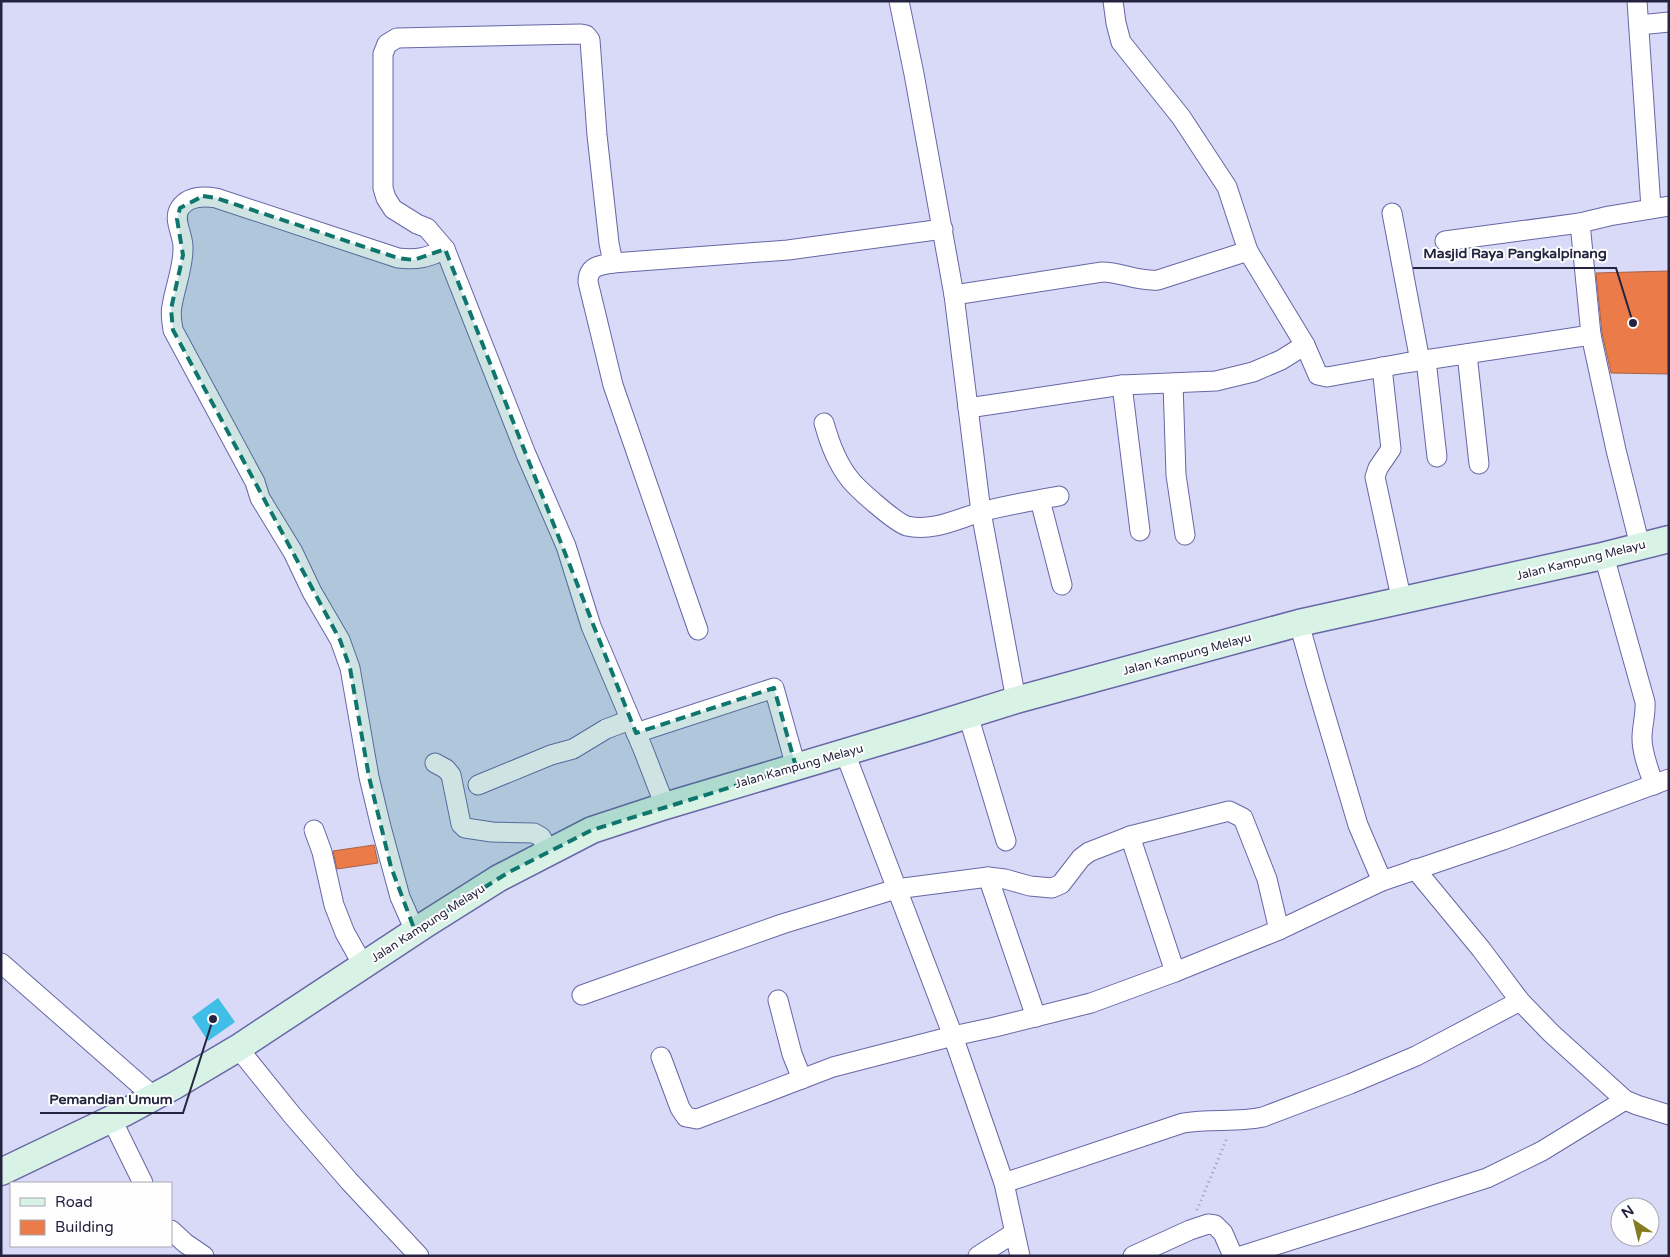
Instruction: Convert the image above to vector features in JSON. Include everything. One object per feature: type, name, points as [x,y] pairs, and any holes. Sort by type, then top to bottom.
[{"type":"main road","name":"Jalan Kampung Melayu","points":[[7,1175],[111,1118],[154,1097],[238,1048],[415,931],[509,872],[592,830],[665,806],[1016,700],[1299,623],[1402,602],[1604,556],[1669,539]]},
{"type":"street","points":[[899,1],[954,295],[981,512],[1016,700]]},
{"type":"street","points":[[1114,1],[1116,23],[1121,42],[1181,117],[1227,187],[1248,251],[1305,345],[1318,375],[1328,377],[1423,360],[1591,335]]},
{"type":"street","points":[[1446,241],[1580,223],[1660,207],[1637,1]]},
{"type":"street","points":[[1639,25],[1669,22]]},
{"type":"street","points":[[612,263],[597,136],[590,40],[586,35],[397,38],[387,44],[383,54],[383,188],[386,198],[392,209],[427,228],[445,249],[526,454],[566,546],[591,626],[665,806]]},
{"type":"street","points":[[415,931],[400,897],[391,867],[369,776],[350,668],[340,640],[312,592],[293,552],[260,498],[255,482],[173,330],[171,309],[183,255],[182,238],[177,219],[180,208],[187,201],[203,196],[216,198],[398,258],[414,260],[432,256],[445,249]]},
{"type":"street","points":[[1392,213],[1423,360],[1437,457]]},
{"type":"street","points":[[1580,223],[1591,335],[1616,450],[1640,546]]},
{"type":"street","points":[[698,630],[613,385],[588,282],[588,276],[592,269],[602,264],[788,250],[943,230]]},
{"type":"street","points":[[954,295],[1102,272],[1151,281],[1158,280],[1248,251]]},
{"type":"street","points":[[968,408],[1122,385],[1216,381],[1253,372],[1281,360],[1305,345]]},
{"type":"street","points":[[1467,354],[1479,464]]},
{"type":"street","points":[[1382,367],[1391,449],[1378,468],[1375,477],[1402,602]]},
{"type":"street","points":[[1173,383],[1176,475],[1185,535]]},
{"type":"street","points":[[1122,385],[1140,531]]},
{"type":"street","points":[[824,423],[835,452],[849,479],[892,519],[906,526],[929,527],[950,523],[981,512],[1059,496]]},
{"type":"street","points":[[1040,500],[1062,585]]},
{"type":"street","points":[[661,1056],[680,1108],[686,1117],[697,1119],[834,1067],[1091,1003],[1175,972],[1279,930],[1382,882],[1662,782],[1643,750],[1645,702],[1604,556]]},
{"type":"street","points":[[1299,623],[1358,824],[1382,882]]},
{"type":"street","points":[[478,785],[550,756],[573,749],[600,732],[633,726],[774,688],[796,767]]},
{"type":"street","points":[[968,715],[1006,841]]},
{"type":"street","points":[[845,753],[953,1036],[1004,1183],[1020,1256]]},
{"type":"street","points":[[435,763],[451,775],[461,824],[465,828],[492,832],[534,833],[541,837],[549,852]]},
{"type":"street","points":[[582,995],[782,924],[896,889],[988,878],[1005,879],[1030,886],[1052,888],[1061,884],[1088,852],[1130,836],[1229,811],[1243,818],[1267,879],[1279,930]]},
{"type":"street","points":[[314,830],[322,852],[334,905],[345,933],[363,965]]},
{"type":"street","points":[[1130,836],[1175,972]]},
{"type":"street","points":[[1416,869],[1481,949],[1520,1001],[1551,1033],[1625,1100],[1669,1115]]},
{"type":"street","points":[[988,878],[1036,1017]]},
{"type":"street","points":[[1,963],[154,1097]]},
{"type":"street","points":[[778,1000],[792,1054],[802,1079]]},
{"type":"street","points":[[1004,1183],[1171,1126],[1194,1121],[1252,1120],[1263,1117],[1375,1074],[1416,1056],[1520,1001]]},
{"type":"street","points":[[238,1048],[349,1182],[419,1256]]},
{"type":"street","points":[[1241,1256],[1487,1178],[1542,1151],[1625,1100]]},
{"type":"street","points":[[111,1118],[143,1182]]},
{"type":"street","points":[[1133,1256],[1190,1230],[1208,1224],[1215,1225],[1223,1233],[1232,1256]]},
{"type":"street","points":[[172,1231],[204,1256]]},
{"type":"street","points":[[978,1256],[1014,1233]]},
{"type":"path","points":[[1190,1230],[1209,1177],[1223,1150],[1233,1120]]},
{"type":"highlighted area","points":[[203,196],[216,198],[398,258],[414,260],[445,249],[636,733],[774,688],[796,767],[592,830],[509,872],[415,931],[391,867],[369,777],[350,668],[340,640],[173,330],[171,309],[183,255],[177,219],[180,208]]},
{"type":"water","points":[[218,998],[235,1022],[208,1041],[192,1017]]},
{"type":"building","points":[[1669,271],[1669,374],[1611,373],[1602,333],[1596,273]]},
{"type":"building","points":[[374,845],[378,863],[337,869],[333,851]]},
{"type":"place","name":"Masjid Raya Pangkalpinang","points":[[1633,323]]},
{"type":"place","name":"Pemandian Umum","points":[[213,1019]]}]
